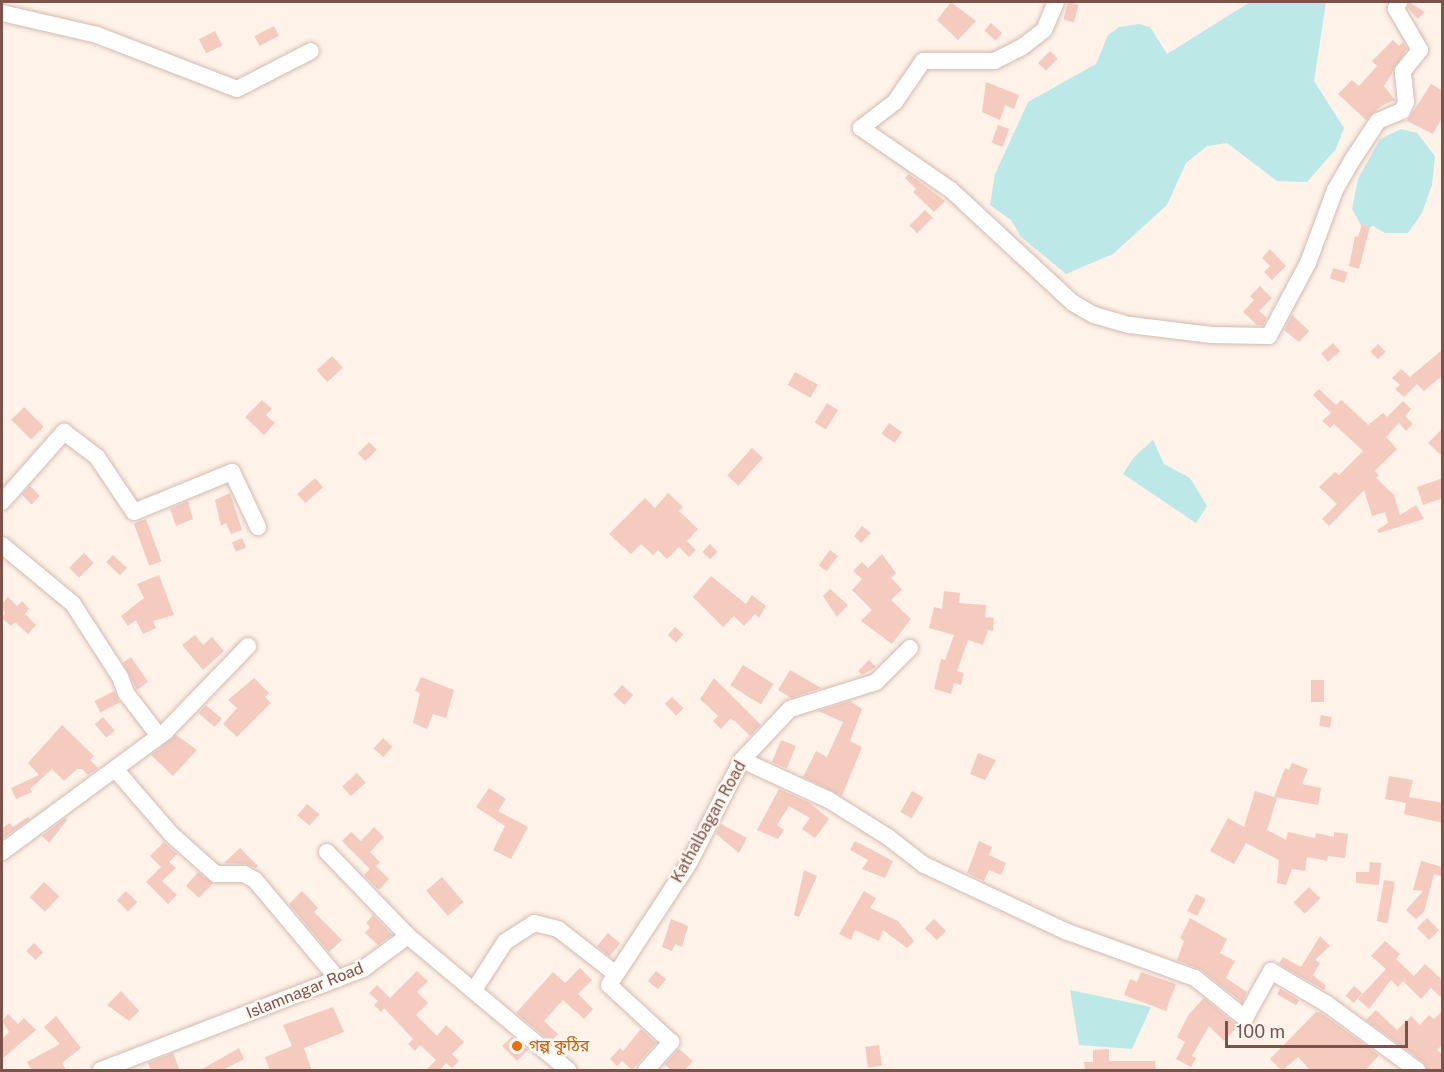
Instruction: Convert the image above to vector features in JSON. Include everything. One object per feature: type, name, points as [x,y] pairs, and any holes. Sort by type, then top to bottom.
[{"type":"street","points":[[1056,2],[1044,30],[1022,47],[994,61],[923,61],[894,102],[861,128],[951,190],[1073,303],[1094,315],[1130,325],[1211,335],[1269,336],[1308,263],[1335,190],[1378,121],[1402,111],[1406,102],[1403,71],[1420,50],[1396,9],[1399,2]]},
{"type":"street","points":[[2,13],[97,35],[237,89],[311,51]]},
{"type":"street","points":[[2,502],[64,432],[97,457],[134,512],[232,472],[258,527]]},
{"type":"street","points":[[2,545],[73,604],[120,677],[126,693],[159,736]]},
{"type":"street","points":[[2,852],[159,736],[215,684],[248,646]]},
{"type":"street","name":"Kathalbagan Road","points":[[616,974],[689,863],[742,760],[790,709],[876,682],[910,648]]},
{"type":"street","points":[[742,760],[829,800],[888,837],[924,865],[1065,931],[1195,978],[1245,1018],[1271,972],[1327,1004],[1417,1071]]},
{"type":"street","points":[[115,769],[172,835],[216,874],[244,874],[255,880],[338,979]]},
{"type":"street","points":[[327,852],[408,936],[568,1071]]},
{"type":"street","points":[[474,990],[505,942],[534,923],[558,930],[616,974],[609,985],[671,1042],[646,1071]]},
{"type":"street","name":"Islamnagar Road","points":[[101,1071],[363,969],[408,936]]},
{"type":"water","points":[[1250,2],[1326,2],[1314,81],[1344,128],[1336,149],[1307,182],[1277,181],[1227,143],[1207,146],[1186,163],[1167,205],[1113,254],[1066,274],[1021,237],[1011,220],[990,205],[995,174],[1028,102],[1096,64],[1108,35],[1119,27],[1139,24],[1150,27],[1167,54]]},
{"type":"water","points":[[1401,129],[1417,133],[1435,156],[1432,185],[1422,213],[1408,233],[1385,233],[1373,226],[1363,229],[1352,209],[1358,179],[1380,139]]},
{"type":"water","points":[[1153,440],[1164,464],[1190,478],[1207,506],[1196,523],[1123,474],[1134,457]]},
{"type":"water","points":[[1070,990],[1151,1007],[1132,1049],[1079,1045]]},
{"type":"building","points":[[951,2],[976,21],[958,40],[937,20]]},
{"type":"building","points":[[1068,2],[1079,5],[1074,22],[1063,19]]},
{"type":"building","points":[[1409,2],[1425,12],[1418,19],[1408,8]]},
{"type":"building","points":[[991,23],[1002,33],[995,40],[984,30]]},
{"type":"building","points":[[274,26],[279,36],[259,46],[254,36]]},
{"type":"building","points":[[215,31],[222,45],[206,53],[199,39]]},
{"type":"building","points":[[1393,40],[1399,46],[1403,42],[1407,49],[1384,86],[1395,100],[1381,106],[1366,120],[1338,94],[1352,80],[1359,86],[1377,66],[1372,61]]},
{"type":"building","points":[[1050,51],[1058,59],[1046,71],[1038,63]]},
{"type":"building","points":[[986,82],[1019,95],[1014,109],[1005,105],[1000,120],[982,112]]},
{"type":"building","points":[[1431,84],[1443,91],[1443,116],[1433,134],[1407,121]]},
{"type":"building","points":[[998,125],[1009,129],[1003,147],[992,143]]},
{"type":"building","points":[[909,174],[945,201],[934,212],[913,192],[916,189],[905,178]]},
{"type":"building","points":[[925,210],[933,218],[917,233],[909,226]]},
{"type":"building","points":[[1362,224],[1370,227],[1359,269],[1349,266],[1355,236],[1358,237]]},
{"type":"building","points":[[1270,249],[1286,266],[1272,280],[1264,272],[1270,266],[1262,258]]},
{"type":"building","points":[[1333,268],[1347,272],[1344,283],[1330,279]]},
{"type":"building","points":[[1260,286],[1272,298],[1259,311],[1267,318],[1263,325],[1257,325],[1243,312],[1254,300],[1250,296]]},
{"type":"building","points":[[1292,315],[1309,331],[1299,342],[1284,330]]},
{"type":"building","points":[[1333,343],[1340,351],[1328,362],[1321,353]]},
{"type":"building","points":[[1378,344],[1386,352],[1378,360],[1370,352]]},
{"type":"building","points":[[1443,349],[1443,375],[1424,391],[1417,384],[1404,397],[1395,389],[1400,385],[1392,378],[1401,369],[1410,377]]},
{"type":"building","points":[[332,356],[343,368],[328,382],[317,370]]},
{"type":"building","points":[[795,372],[818,385],[810,398],[788,385]]},
{"type":"building","points":[[1319,389],[1336,405],[1341,400],[1368,425],[1383,413],[1387,417],[1403,401],[1411,409],[1405,416],[1413,424],[1406,431],[1399,423],[1386,437],[1397,449],[1375,471],[1379,475],[1376,478],[1394,495],[1400,515],[1416,505],[1424,519],[1379,533],[1377,530],[1388,523],[1385,512],[1372,516],[1364,490],[1329,526],[1322,519],[1337,504],[1319,487],[1335,472],[1339,475],[1363,451],[1334,424],[1330,428],[1322,421],[1331,413],[1313,395]]},
{"type":"building","points":[[262,400],[272,409],[266,415],[275,423],[264,435],[245,417]]},
{"type":"building","points":[[827,403],[838,410],[826,429],[815,423]]},
{"type":"building","points":[[24,407],[44,427],[31,440],[11,420]]},
{"type":"building","points":[[889,423],[902,432],[895,443],[882,434]]},
{"type":"building","points":[[1443,428],[1443,457],[1428,443]]},
{"type":"building","points":[[369,442],[377,450],[365,461],[358,453]]},
{"type":"building","points":[[752,448],[763,458],[738,486],[727,475]]},
{"type":"building","points":[[315,478],[323,487],[305,503],[297,494]]},
{"type":"building","points":[[1443,478],[1443,498],[1423,505],[1417,487]]},
{"type":"building","points":[[30,486],[40,496],[31,504],[22,494]]},
{"type":"building","points":[[230,493],[242,530],[231,534],[226,523],[221,526],[215,500]]},
{"type":"building","points":[[668,493],[683,507],[679,511],[698,529],[687,541],[696,550],[689,557],[679,547],[667,559],[658,550],[653,555],[641,544],[631,554],[609,534],[645,498],[655,508]]},
{"type":"building","points":[[188,501],[193,519],[176,526],[170,509]]},
{"type":"building","points":[[146,519],[161,561],[149,566],[134,523]]},
{"type":"building","points":[[862,526],[871,533],[861,543],[854,536]]},
{"type":"building","points":[[242,538],[246,547],[236,552],[232,542]]},
{"type":"building","points":[[710,544],[718,552],[710,560],[702,552]]},
{"type":"building","points":[[830,550],[838,556],[827,571],[819,565]]},
{"type":"building","points":[[84,553],[94,563],[79,578],[69,568]]},
{"type":"building","points":[[882,554],[896,573],[891,578],[902,589],[891,600],[911,619],[892,644],[861,621],[872,610],[852,590],[862,579],[853,571],[862,562],[868,568]]},
{"type":"building","points":[[113,555],[127,568],[120,575],[106,562]]},
{"type":"building","points":[[159,575],[174,615],[153,621],[156,628],[143,634],[136,620],[128,626],[121,616],[144,598],[137,584]]},
{"type":"building","points":[[711,576],[746,604],[752,595],[766,606],[759,618],[755,614],[744,626],[734,616],[723,627],[693,597]]},
{"type":"building","points":[[830,589],[848,605],[837,617],[823,596]]},
{"type":"building","points":[[944,591],[960,593],[959,603],[986,605],[985,617],[994,618],[993,631],[988,630],[983,645],[968,640],[957,671],[964,673],[961,685],[954,683],[951,694],[934,689],[941,659],[945,660],[954,635],[929,628],[934,607],[942,609]]},
{"type":"building","points":[[8,597],[17,606],[22,601],[29,609],[25,614],[36,625],[28,634],[15,622],[11,626],[2,618],[5,614],[2,604]]},
{"type":"building","points":[[675,627],[683,634],[676,643],[668,635]]},
{"type":"building","points":[[195,635],[203,645],[212,637],[224,651],[203,670],[182,645]]},
{"type":"building","points":[[131,657],[148,682],[137,690],[123,663]]},
{"type":"building","points":[[869,660],[876,667],[862,675],[858,671]]},
{"type":"building","points":[[743,665],[774,684],[761,704],[730,685]]},
{"type":"building","points":[[790,670],[821,688],[791,698],[778,690]]},
{"type":"building","points":[[421,677],[454,690],[446,718],[433,714],[427,729],[413,723],[420,693],[415,691]]},
{"type":"building","points":[[254,678],[269,693],[265,697],[271,703],[237,737],[223,724],[237,708],[228,700]]},
{"type":"building","points":[[714,678],[761,725],[750,736],[735,721],[730,719],[721,729],[713,721],[718,716],[700,699]]},
{"type":"building","points":[[1311,680],[1324,680],[1324,702],[1311,702]]},
{"type":"building","points":[[622,685],[633,695],[624,705],[613,695]]},
{"type":"building","points":[[114,691],[120,703],[100,713],[94,701]]},
{"type":"building","points":[[672,697],[683,708],[676,715],[665,704]]},
{"type":"building","points":[[850,701],[862,709],[850,741],[862,747],[842,796],[803,777],[816,751],[827,757],[843,722],[818,711]]},
{"type":"building","points":[[206,705],[222,719],[215,727],[199,713]]},
{"type":"building","points":[[1321,715],[1332,717],[1330,728],[1319,726]]},
{"type":"building","points":[[103,717],[115,731],[107,738],[95,724]]},
{"type":"building","points":[[62,725],[94,756],[90,760],[98,768],[88,775],[82,769],[77,769],[64,781],[52,769],[30,789],[32,792],[16,799],[11,788],[39,775],[28,763]]},
{"type":"building","points":[[176,735],[197,750],[173,776],[151,755]]},
{"type":"building","points":[[383,738],[393,747],[383,757],[374,748]]},
{"type":"building","points":[[781,740],[796,746],[787,768],[772,762]]},
{"type":"building","points":[[978,753],[996,760],[985,780],[970,774]]},
{"type":"building","points":[[1292,763],[1308,769],[1302,784],[1321,788],[1318,805],[1274,797],[1285,768],[1289,770]]},
{"type":"building","points":[[357,773],[366,783],[351,796],[342,786]]},
{"type":"building","points":[[1389,776],[1413,780],[1409,797],[1443,803],[1443,823],[1404,814],[1406,803],[1385,799]]},
{"type":"building","points":[[489,788],[506,799],[498,811],[528,827],[511,859],[493,850],[505,826],[476,807]]},
{"type":"building","points":[[779,789],[810,803],[829,819],[815,838],[802,829],[810,818],[789,806],[777,825],[784,830],[778,839],[757,830]]},
{"type":"building","points":[[912,791],[923,797],[912,818],[900,812]]},
{"type":"building","points":[[1255,791],[1277,798],[1267,830],[1286,840],[1288,832],[1315,838],[1316,833],[1334,837],[1334,832],[1348,834],[1345,858],[1328,856],[1327,861],[1307,857],[1305,871],[1292,869],[1286,885],[1277,883],[1279,860],[1246,843],[1234,864],[1210,851],[1228,818],[1244,827]]},
{"type":"building","points":[[307,804],[319,814],[310,826],[297,815]]},
{"type":"building","points":[[28,817],[30,819],[2,839],[2,828],[10,823],[13,827]]},
{"type":"building","points":[[65,818],[67,820],[49,843],[42,836]]},
{"type":"building","points":[[721,824],[747,838],[739,853],[716,834]]},
{"type":"building","points":[[374,827],[384,837],[370,852],[380,862],[376,866],[389,879],[379,890],[364,875],[370,869],[342,841],[351,832],[361,841]]},
{"type":"building","points":[[855,841],[893,861],[885,878],[862,869],[868,860],[850,850]]},
{"type":"building","points":[[979,841],[992,847],[989,855],[1006,863],[1001,875],[989,870],[984,881],[967,873]]},
{"type":"building","points":[[164,842],[177,854],[169,862],[176,868],[162,881],[177,895],[168,904],[146,882],[161,867],[150,856]]},
{"type":"building","points":[[240,848],[258,866],[256,868],[245,864],[224,863]]},
{"type":"building","points":[[1421,861],[1443,867],[1443,877],[1434,874],[1424,912],[1416,919],[1406,910],[1423,891],[1413,890]]},
{"type":"building","points":[[1370,862],[1381,863],[1379,885],[1356,883],[1356,872],[1369,872]]},
{"type":"building","points":[[804,870],[817,876],[799,917],[794,915]]},
{"type":"building","points":[[198,872],[213,883],[199,898],[186,886]]},
{"type":"building","points":[[442,877],[464,902],[448,916],[426,891]]},
{"type":"building","points":[[1384,880],[1395,882],[1388,923],[1377,921]]},
{"type":"building","points":[[44,882],[59,896],[45,912],[30,897]]},
{"type":"building","points":[[1309,887],[1320,898],[1305,914],[1293,903]]},
{"type":"building","points":[[126,891],[137,902],[128,912],[117,900]]},
{"type":"building","points":[[302,891],[318,908],[314,912],[342,940],[329,952],[289,904]]},
{"type":"building","points":[[864,891],[876,898],[870,908],[898,921],[914,941],[907,948],[883,930],[879,941],[855,930],[851,940],[839,934]]},
{"type":"building","points":[[1196,894],[1206,899],[1197,916],[1187,911]]},
{"type":"building","points":[[373,915],[392,935],[378,945],[365,933],[370,927],[366,923]]},
{"type":"building","points":[[1190,918],[1227,939],[1220,953],[1235,961],[1226,978],[1247,992],[1242,1002],[1201,970],[1177,960],[1184,941],[1180,938]]},
{"type":"building","points":[[1427,918],[1439,930],[1429,940],[1417,928]]},
{"type":"building","points":[[671,919],[688,926],[682,947],[675,944],[672,951],[662,947]]},
{"type":"building","points":[[934,919],[946,931],[937,940],[925,928]]},
{"type":"building","points":[[608,933],[620,943],[609,956],[597,946]]},
{"type":"building","points":[[1320,936],[1330,946],[1315,960],[1320,963],[1313,975],[1326,986],[1324,990],[1279,964],[1283,957],[1301,967]]},
{"type":"building","points":[[1385,941],[1400,954],[1396,959],[1414,976],[1425,964],[1443,981],[1443,999],[1431,988],[1421,999],[1403,981],[1398,987],[1391,980],[1369,1009],[1358,999],[1386,969],[1371,956]]},
{"type":"building","points":[[34,943],[43,952],[35,960],[26,951]]},
{"type":"building","points":[[580,968],[592,980],[578,994],[593,1009],[584,1019],[563,1000],[544,1021],[558,1034],[551,1042],[516,1013],[553,972],[565,983]]},
{"type":"building","points":[[417,971],[428,981],[417,992],[428,1003],[416,1015],[437,1036],[446,1025],[464,1042],[452,1054],[459,1061],[452,1068],[446,1063],[439,1071],[425,1071],[436,1060],[420,1045],[415,1051],[408,1044],[413,1039],[384,1008],[381,1012],[374,1005],[378,1001],[369,993],[377,985],[390,998]]},
{"type":"building","points":[[656,971],[666,979],[658,989],[648,981]]},
{"type":"building","points":[[1141,972],[1176,984],[1166,1011],[1124,995],[1130,979],[1137,982]]},
{"type":"building","points":[[1354,986],[1362,993],[1354,1003],[1345,996]]},
{"type":"building","points":[[1280,989],[1299,1000],[1296,1005],[1277,994]]},
{"type":"building","points":[[121,991],[139,1011],[129,1021],[107,1005]]},
{"type":"building","points":[[1204,998],[1238,1026],[1224,1041],[1209,1026],[1192,1056],[1196,1058],[1191,1067],[1176,1059],[1185,1042],[1177,1037],[1189,1014]]},
{"type":"building","points":[[333,1007],[344,1032],[304,1048],[312,1071],[270,1071],[265,1057],[292,1046],[283,1025]]},
{"type":"building","points":[[1376,1010],[1397,1030],[1411,1016],[1420,1025],[1429,1015],[1434,1019],[1443,1010],[1443,1044],[1437,1050],[1443,1055],[1443,1066],[1438,1071],[1427,1071],[1423,1062],[1366,1020]]},
{"type":"building","points":[[1316,1012],[1321,1013],[1379,1055],[1365,1071],[1311,1071],[1298,1057],[1282,1071],[1270,1059]]},
{"type":"building","points":[[8,1014],[18,1024],[24,1018],[36,1030],[2,1059],[2,1039],[9,1032],[2,1021]]},
{"type":"building","points":[[56,1016],[81,1048],[62,1063],[67,1071],[32,1071],[27,1062],[60,1044],[44,1027]]},
{"type":"building","points":[[641,1029],[656,1043],[632,1070],[622,1061],[617,1066],[610,1059],[620,1048],[623,1051]]},
{"type":"building","name":"গল্প কুঠির","points":[[512,1037],[528,1050],[517,1061],[502,1046]]},
{"type":"building","points":[[879,1045],[882,1066],[868,1068],[865,1047]]},
{"type":"building","points":[[239,1048],[244,1059],[221,1071],[199,1071]]},
{"type":"building","points":[[679,1049],[693,1061],[684,1071],[672,1071],[665,1064]]},
{"type":"building","points":[[1109,1049],[1109,1061],[1155,1061],[1156,1071],[1085,1071],[1084,1062],[1093,1062],[1093,1050]]},
{"type":"building","points":[[173,1053],[180,1071],[151,1071],[148,1063]]},
{"type":"place","name":"গল্প কুঠির","points":[[517,1046]]}]
